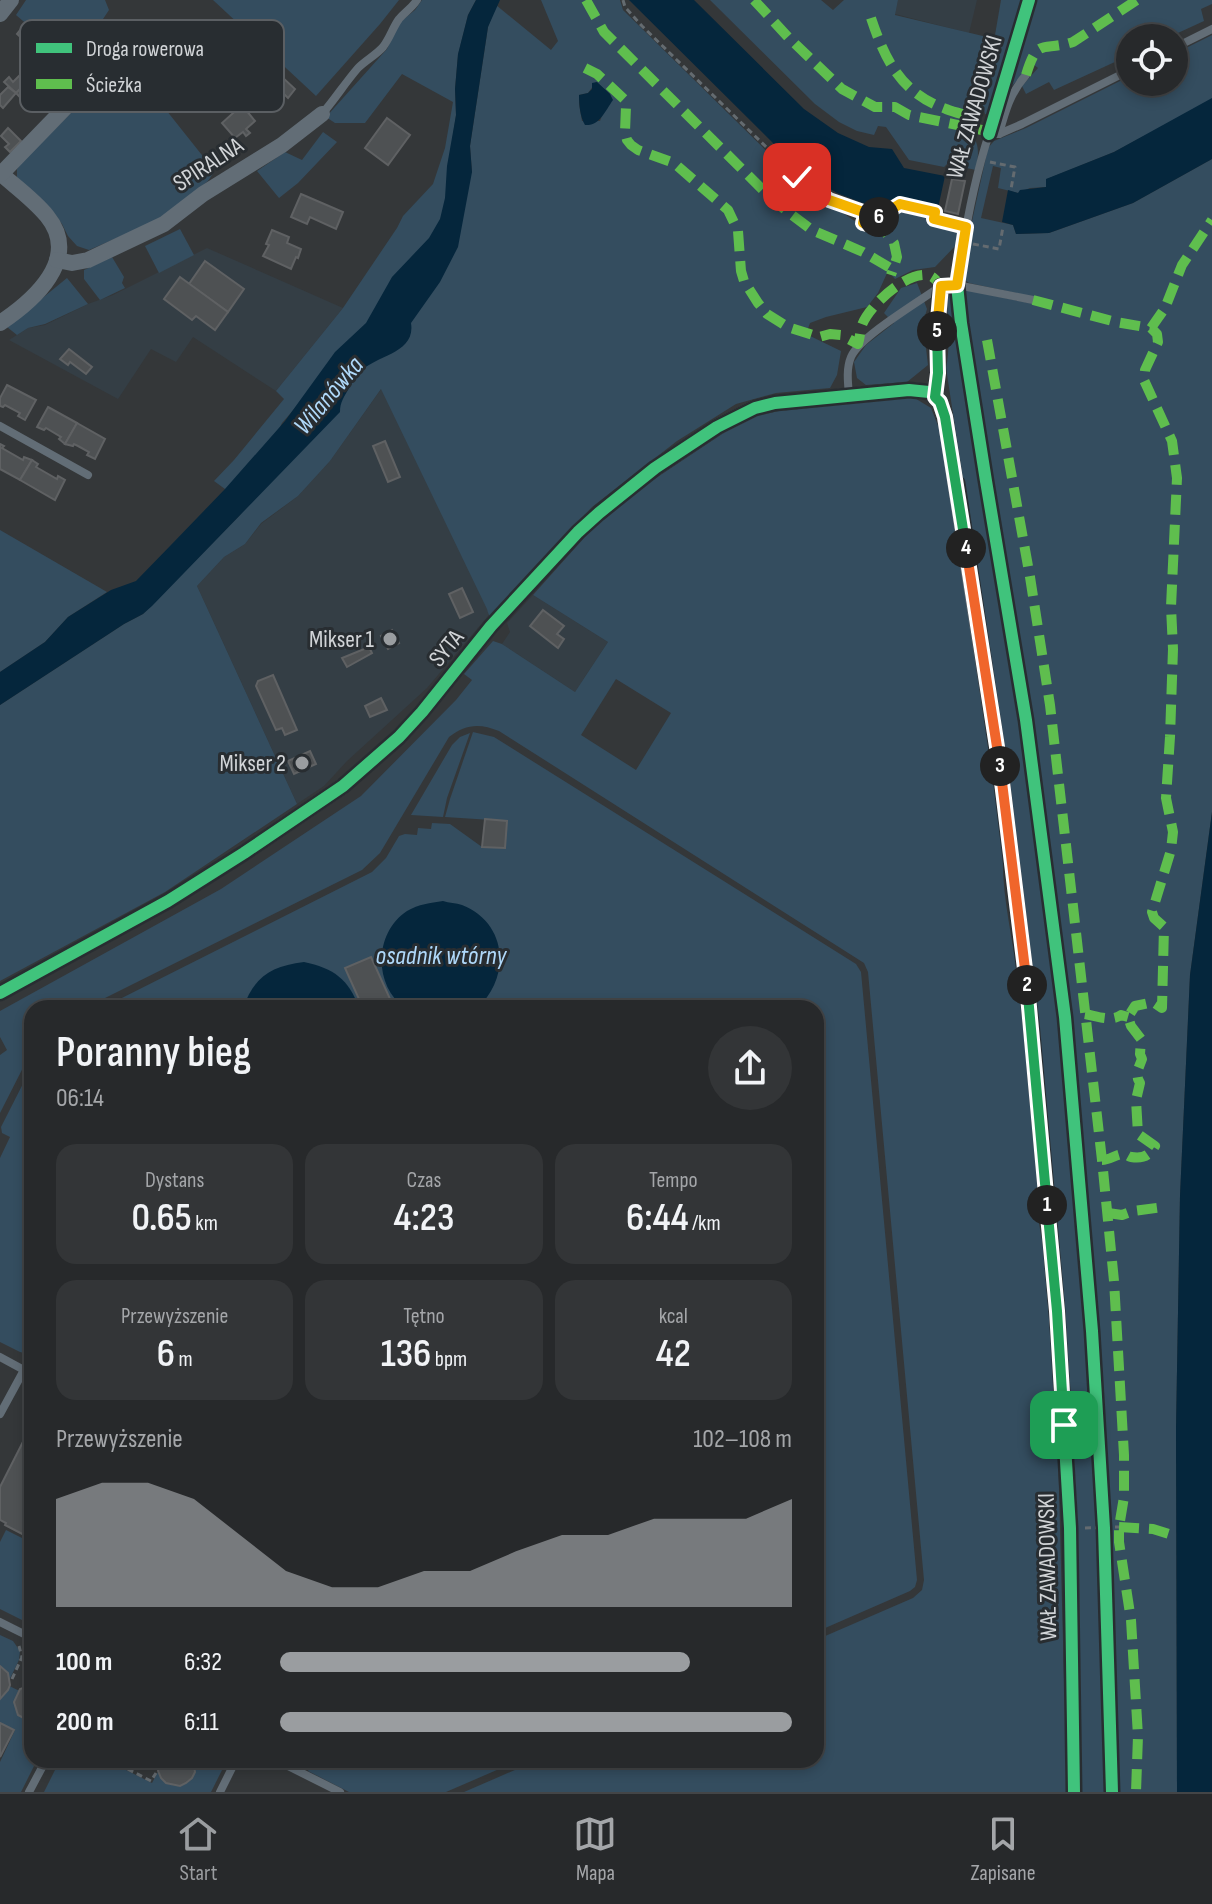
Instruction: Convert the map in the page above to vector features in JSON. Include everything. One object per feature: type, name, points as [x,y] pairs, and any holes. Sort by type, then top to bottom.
[{"type":"street","points":[[0,14],[11,0]]},
{"type":"street","points":[[0,323],[23,306],[49,279],[57,260],[58,242],[49,218],[0,174],[61,112]]},
{"type":"street","name":"SPIRALNA","points":[[57,260],[72,263],[88,260],[164,224],[203,194],[282,145],[322,114]]},
{"type":"street","name":"SYTA","points":[[0,993],[168,901],[343,786],[399,737],[491,626],[578,532],[655,468],[717,427],[755,408],[775,403],[920,390],[935,397]]},
{"type":"street","name":"WAŁ ZAWADOWSKI","points":[[935,397],[945,417],[957,483],[1001,777],[1031,1022],[1057,1311],[1070,1528],[1074,1792]]},
{"type":"lane","name":"SPIRALNA","points":[[322,114],[361,65],[381,50],[398,20],[409,12],[417,0]]},
{"type":"lane","points":[[1188,41],[1212,29]]},
{"type":"lane","name":"WAŁ ZAWADOWSKI","points":[[957,285],[981,160],[1009,100],[1026,75]]},
{"type":"lane","points":[[994,134],[1116,77]]},
{"type":"lane","points":[[849,395],[849,360],[858,344],[941,286],[957,285],[1033,300]]},
{"type":"lane","name":"WAŁ ZAWADOWSKI","points":[[935,397],[938,373],[936,325],[941,286]]},
{"type":"lane","points":[[0,426],[88,475]]},
{"type":"lane","points":[[0,1357],[24,1366]]},
{"type":"lane","points":[[0,1414],[24,1375]]},
{"type":"lane","points":[[0,1622],[24,1634]]},
{"type":"lane","points":[[29,1792],[42,1768]]},
{"type":"lane","points":[[220,1792],[232,1768]]},
{"type":"lane","points":[[292,1768],[340,1792]]},
{"type":"path","points":[[623,0],[625,7],[642,26],[797,177],[829,200],[866,213],[863,223],[867,224],[900,204],[935,212],[934,219],[966,227]]},
{"type":"path","points":[[981,160],[1015,167],[1011,189]]},
{"type":"path","points":[[948,166],[978,173]]},
{"type":"path","points":[[963,242],[999,249],[1003,227]]},
{"type":"path","points":[[1104,1528],[1119,1527]]},
{"type":"path","points":[[12,1679],[22,1657],[19,1644],[14,1640]]},
{"type":"path","points":[[126,1768],[151,1781],[156,1773]]},
{"type":"shaded area","points":[[26,0],[105,0],[109,10],[102,20],[22,20],[16,15]]},
{"type":"shaded area","points":[[213,0],[399,0],[316,96],[284,66],[284,20],[234,20]]},
{"type":"shaded area","points":[[422,0],[476,0],[468,15],[458,55],[456,115],[447,176],[453,194],[435,248],[282,423],[252,485],[225,489],[214,481],[284,399],[276,391],[343,308],[403,216],[433,184],[445,148],[453,102],[402,74],[365,123],[335,123],[326,117],[387,49],[399,23]]},
{"type":"shaded area","points":[[541,0],[620,0],[623,10],[799,183],[859,224],[870,227],[901,208],[928,213],[932,221],[962,227],[959,242],[935,267],[913,270],[895,279],[888,271],[878,293],[867,307],[810,323],[806,334],[841,351],[837,375],[830,388],[776,393],[736,404],[677,441],[592,507],[489,616],[381,389],[330,461],[298,496],[261,523],[245,544],[224,557],[197,586],[297,804],[165,892],[0,981],[0,705],[143,614],[240,515],[344,376],[472,172],[470,146],[488,27],[496,5],[551,50],[558,41]],"holes":[[[596,82],[610,94],[600,121],[582,121],[579,95],[588,93]]]},
{"type":"shaded area","points":[[710,0],[821,0],[833,10],[844,0],[898,0],[895,15],[987,37],[970,133],[977,146],[976,170],[909,160],[886,127],[878,126],[874,135],[839,122],[815,104]]},
{"type":"shaded area","points":[[898,0],[977,0],[969,33],[895,14]]},
{"type":"shaded area","points":[[1001,0],[1027,0],[992,116],[985,114],[983,105]]},
{"type":"shaded area","points":[[1031,0],[1212,0],[1212,4],[1201,9],[1204,21],[1188,28],[1188,24],[1116,24],[1116,61],[1054,90],[1049,82],[1026,94],[1022,86],[1038,68],[1033,64],[1010,88],[1006,88]]},
{"type":"shaded area","points":[[1212,35],[1212,126],[1144,136],[1114,152],[1047,179],[1046,187],[1018,193],[998,188],[1001,168],[993,166],[981,218],[1013,225],[1016,234],[1049,233],[1133,203],[1212,159],[1212,812],[1190,975],[1180,1196],[1176,1429],[1177,1792],[1082,1792],[1078,1542],[1070,1382],[1047,1120],[1010,784],[946,368],[949,340],[947,293],[951,289],[961,289],[1034,304],[1025,295],[969,283],[962,278],[988,148],[994,141],[1116,83],[1116,96],[1188,96],[1188,47]]},
{"type":"shaded area","points":[[72,112],[168,112],[214,172],[208,181],[154,222],[89,250],[77,246],[54,213],[17,177],[17,169]]},
{"type":"shaded area","points":[[323,132],[337,142],[298,183],[279,198],[257,171],[285,152],[302,160]]},
{"type":"shaded area","points":[[180,229],[194,255],[159,273],[145,246]]},
{"type":"shaded area","points":[[207,248],[343,308],[276,391],[193,337],[176,362],[151,349],[118,399],[9,340],[28,328],[45,325],[113,295]]},
{"type":"shaded area","points":[[112,257],[124,277],[122,283],[125,288],[100,300],[84,279],[84,270]]},
{"type":"shaded area","points":[[67,278],[88,304],[17,335],[7,327]]},
{"type":"shaded area","points":[[917,283],[927,309],[923,323],[928,365],[907,382],[866,385],[857,378],[854,362],[866,345],[894,323],[884,313],[901,288]]},
{"type":"shaded area","points":[[382,388],[488,609],[488,616],[427,688],[324,786],[297,804],[197,586],[224,557],[245,544],[261,524],[298,496],[330,461]]},
{"type":"shaded area","points":[[913,397],[931,408],[941,433],[1003,851],[1038,1184],[1034,1195],[1043,1246],[1057,1415],[1067,1792],[464,1792],[520,1768],[824,1768],[824,1637],[913,1598],[922,1590],[924,1580],[868,972],[864,963],[499,731],[473,726],[449,737],[380,853],[362,870],[101,1000],[24,1000],[24,1066],[0,1113],[0,1055],[7,1050],[0,1037],[0,1011],[221,889],[361,796],[456,700],[472,680],[464,674],[493,641],[575,692],[608,642],[533,595],[591,530],[647,484],[754,416]],"holes":[[[616,679],[671,713],[636,770],[581,735]]]},
{"type":"shaded area","points":[[0,530],[107,592],[68,617],[45,642],[0,672]]},
{"type":"shaded area","points":[[533,595],[608,642],[575,692],[502,644],[510,632],[507,623]]},
{"type":"shaded area","points":[[473,732],[494,737],[856,964],[861,972],[917,1580],[910,1591],[824,1629],[824,1000],[390,1000],[371,957],[346,968],[360,1000],[118,1000],[372,872],[386,858],[399,836],[417,835],[418,828],[431,829],[432,823],[450,824],[482,847],[504,848],[507,821],[445,817]]},
{"type":"shaded area","points":[[470,733],[443,817],[411,815],[452,745]]},
{"type":"shaded area","points":[[24,1082],[24,1353],[0,1342],[0,1158],[10,1137],[2,1133],[1,1127]]},
{"type":"shaded area","points":[[6,1530],[24,1539],[24,1621],[0,1609],[0,1542]]},
{"type":"shaded area","points":[[0,1635],[13,1641],[20,1651],[7,1685],[22,1692],[24,1688],[24,1768],[33,1768],[21,1792],[0,1792],[0,1762],[15,1730],[0,1723]]},
{"type":"shaded area","points":[[56,1768],[122,1768],[152,1783],[158,1772],[166,1783],[179,1785],[188,1782],[194,1768],[223,1768],[211,1792],[44,1792]]},
{"type":"shaded area","points":[[309,1768],[502,1768],[446,1792],[349,1792],[308,1771]]},
{"type":"water","name":"Wilanówka","points":[[476,0],[500,0],[488,27],[470,146],[472,172],[458,247],[440,282],[411,323],[407,341],[401,348],[360,372],[344,397],[340,412],[152,606],[0,705],[0,672],[45,642],[68,617],[111,590],[136,581],[225,489],[285,421],[335,352],[366,323],[392,277],[429,238],[440,219],[445,198],[456,115],[458,54],[468,15]]},
{"type":"water","points":[[629,0],[694,0],[804,109],[838,133],[869,147],[892,149],[904,168],[945,176],[938,208],[899,201],[883,211],[837,193],[817,181],[776,146]]},
{"type":"water","points":[[597,82],[613,100],[595,123],[585,125],[579,95],[588,93],[592,83]]},
{"type":"water","points":[[1212,98],[1212,159],[1133,203],[1049,233],[1016,234],[1013,225],[1002,222],[1008,190],[1018,193],[1020,190],[1046,187],[1046,179],[1114,152]]},
{"type":"water","points":[[1212,812],[1212,1792],[1177,1792],[1176,1429],[1180,1196],[1190,975]]},
{"type":"water","name":"osadnik wtórny","points":[[443,901],[462,905],[489,924],[500,952],[495,982],[484,1000],[395,998],[383,973],[383,945],[396,921],[420,905]]},
{"type":"water","name":"osadnik wtórny","points":[[304,962],[332,972],[345,982],[356,1000],[246,1000],[258,981],[282,967]]},
{"type":"building","points":[[20,75],[20,89],[16,93],[4,82],[9,77],[13,82]]},
{"type":"building","points":[[284,79],[295,89],[288,98],[284,94]]},
{"type":"building","points":[[8,87],[16,93],[3,108],[0,95]]},
{"type":"building","points":[[234,112],[248,112],[255,121],[246,129],[250,133],[246,136],[243,132],[235,138],[222,123]]},
{"type":"building","points":[[387,118],[410,135],[388,165],[365,148]]},
{"type":"building","points":[[8,128],[21,141],[10,152],[5,147],[9,144],[1,136]]},
{"type":"building","points":[[952,179],[965,181],[958,214],[945,211]]},
{"type":"building","points":[[301,194],[343,212],[336,229],[310,217],[307,224],[291,217]]},
{"type":"building","points":[[272,230],[289,237],[287,243],[301,249],[291,269],[263,256]]},
{"type":"building","points":[[205,261],[244,289],[228,312],[189,284]]},
{"type":"building","points":[[180,277],[228,312],[215,330],[196,316],[192,320],[164,299]]},
{"type":"building","points":[[69,349],[92,367],[86,374],[60,359]]},
{"type":"building","points":[[7,385],[36,400],[25,420],[18,416],[20,413],[5,405],[0,406],[0,398]]},
{"type":"building","points":[[48,407],[77,423],[65,444],[59,439],[61,437],[46,428],[37,427]]},
{"type":"building","points":[[77,423],[105,439],[95,459],[74,444],[65,444]]},
{"type":"building","points":[[385,441],[400,477],[388,482],[373,446]]},
{"type":"building","points":[[0,444],[23,460],[24,457],[32,460],[20,480],[0,469]]},
{"type":"building","points":[[32,460],[38,464],[36,467],[65,480],[55,500],[20,480]]},
{"type":"building","points":[[462,588],[473,612],[460,618],[449,594]]},
{"type":"building","points":[[543,610],[564,626],[557,634],[564,639],[558,648],[530,626]]},
{"type":"building","name":"Mikser 1","points":[[392,630],[399,643],[388,649],[381,636]]},
{"type":"building","points":[[369,647],[372,653],[347,667],[342,658]]},
{"type":"building","points":[[273,675],[297,730],[285,735],[282,728],[276,730],[256,686],[258,681]]},
{"type":"building","points":[[381,698],[387,710],[370,717],[365,706]]},
{"type":"building","name":"Mikser 2","points":[[310,751],[316,764],[294,774],[288,761]]},
{"type":"building","points":[[485,819],[507,821],[505,848],[482,847]]},
{"type":"building","points":[[371,957],[391,1000],[359,1000],[345,968]]},
{"type":"building","points":[[24,1440],[24,1535],[0,1520],[0,1487]]},
{"type":"building","points":[[0,1666],[8,1673],[10,1685],[0,1699]]},
{"type":"building","points":[[24,1688],[24,1718],[18,1715],[14,1702],[20,1689]]},
{"type":"building","points":[[0,1723],[14,1730],[0,1757]]},
{"type":"building","points":[[159,1768],[194,1768],[195,1772],[180,1786],[166,1783]]},
{"type":"marked path","points":[[586,0],[604,32],[772,199],[812,230],[863,252],[892,269]]},
{"type":"marked path","points":[[754,0],[842,89],[875,107],[895,107],[909,115],[982,130]]},
{"type":"marked path","points":[[1026,75],[1038,50],[1073,42],[1137,0]]},
{"type":"marked path","points":[[871,18],[882,48],[906,84],[930,102],[977,118]]},
{"type":"marked path","points":[[585,68],[597,74],[624,99],[625,132],[631,145],[674,163],[728,210],[738,231],[744,281],[767,314],[788,327],[819,337],[841,335],[858,344],[866,317],[898,285],[926,275],[933,277],[941,286]]},
{"type":"marked path","points":[[875,219],[894,243],[897,257],[891,275]]},
{"type":"marked path","points":[[1151,328],[1165,308],[1182,265],[1212,220]]},
{"type":"marked path","points":[[1033,300],[1151,328],[1157,334],[1158,342],[1145,370],[1144,380],[1172,441],[1177,478],[1166,798],[1173,832],[1171,850],[1152,912],[1164,927],[1162,1008],[1153,1002],[1135,1006],[1128,1017],[1141,1039],[1142,1059],[1137,1072],[1140,1083],[1136,1100],[1138,1134],[1155,1146],[1142,1157],[1124,1154],[1102,1160]]},
{"type":"marked path","points":[[987,340],[1050,705],[1102,1160],[1114,1281],[1124,1455],[1124,1497],[1119,1542],[1131,1620],[1138,1736],[1136,1792]]},
{"type":"marked path","points":[[1085,1014],[1128,1017]]},
{"type":"marked path","points":[[1108,1213],[1122,1215],[1164,1207]]},
{"type":"marked path","points":[[1119,1527],[1153,1529],[1169,1534]]},
{"type":"cycle path","points":[[989,134],[1029,0]]},
{"type":"cycle path","points":[[0,993],[168,901],[343,786],[399,737],[491,626],[578,532],[655,468],[717,427],[755,408],[775,403],[909,390],[929,392],[935,397],[938,373],[936,325],[941,286],[957,285],[1026,720],[1065,1017],[1092,1331],[1104,1528],[1112,1792]]},
{"type":"cycle path","points":[[957,483],[1001,777],[1031,1022],[1057,1311],[1070,1528],[1074,1792]]},
{"type":"place","name":"Mikser 1","points":[[390,639]]},
{"type":"place","name":"Mikser 2","points":[[302,763]]},
{"type":"route","points":[[797,177],[829,200],[866,213],[863,223],[867,224],[900,204],[935,212],[934,219],[966,227],[957,285],[941,286],[936,325],[938,373],[935,397],[945,417],[957,483],[1001,777],[1031,1022],[1064,1425]]}]
